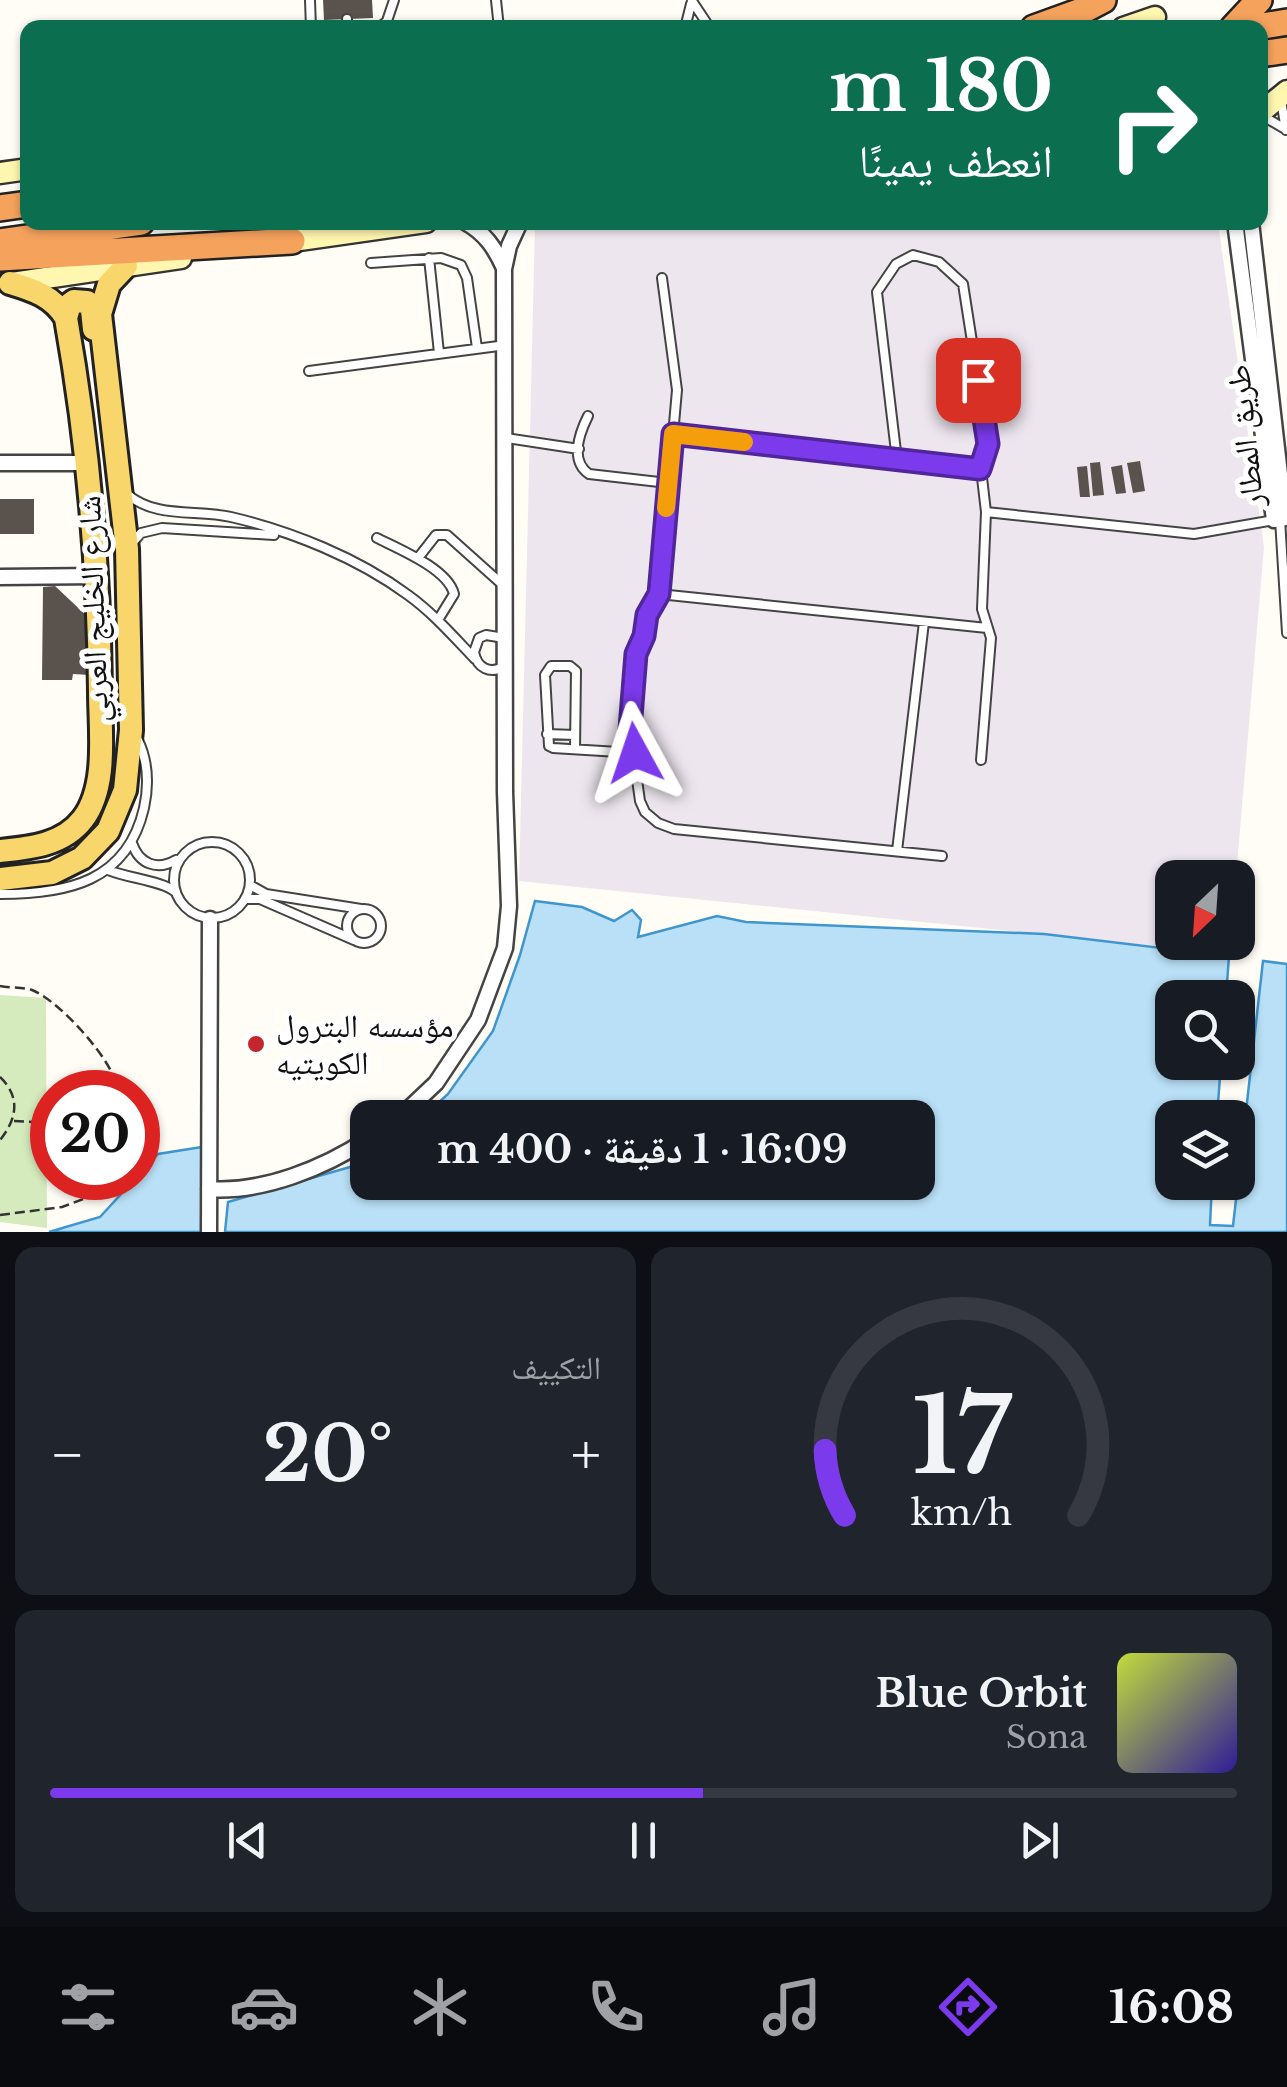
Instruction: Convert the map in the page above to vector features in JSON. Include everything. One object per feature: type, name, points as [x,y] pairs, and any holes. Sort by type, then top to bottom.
[{"type":"highway","points":[[1056,20],[1103,0]]},
{"type":"highway","points":[[1240,20],[1259,0]]},
{"type":"highway","points":[[0,242],[85,230]]},
{"type":"highway","points":[[0,258],[292,241]]},
{"type":"main road","points":[[5,284],[370,230]]},
{"type":"main road","name":"شارع الخليج العربي","points":[[0,879],[52,873],[82,858],[100,842],[122,804],[131,725],[127,554],[100,314],[109,284],[126,266]]},
{"type":"main road","points":[[5,284],[36,291],[51,300],[66,318],[74,301],[86,302],[92,310],[102,402],[112,430]]},
{"type":"main road","name":"شارع الخليج العربي","points":[[0,851],[46,844],[64,836],[84,819],[93,802],[100,756],[97,568],[66,318]]},
{"type":"main road","points":[[97,568],[102,548],[115,545],[127,554]]},
{"type":"main road","points":[[0,851],[12,858],[14,865],[12,872],[0,879]]},
{"type":"street","points":[[478,230],[494,247],[504,269]]},
{"type":"street","points":[[420,1100],[478,1020],[505,948],[508,906],[504,269],[516,230]]},
{"type":"street","name":"طريق المطار","points":[[1236,230],[1277,519],[1285,518],[1280,423],[1251,230]]},
{"type":"street","points":[[0,463],[86,463]]},
{"type":"street","points":[[0,577],[97,568]]},
{"type":"street","points":[[210,918],[210,1232]]},
{"type":"street","points":[[209,1189],[228,1190],[274,1182],[350,1151]]},
{"type":"lane","points":[[1284,94],[1281,113],[1286,130]]},
{"type":"lane","points":[[897,460],[877,292],[896,264],[913,255],[939,262],[962,284],[988,444],[980,469],[986,512],[982,610],[990,638],[981,760]]},
{"type":"lane","points":[[429,258],[439,353]]},
{"type":"lane","points":[[371,263],[429,258],[456,262],[466,272],[477,348]]},
{"type":"lane","points":[[662,278],[677,390],[659,594],[647,615],[636,654],[630,729],[640,801],[658,824],[674,829],[942,856]]},
{"type":"lane","points":[[309,371],[506,345]]},
{"type":"lane","points":[[588,416],[578,449],[578,465],[588,474],[668,483]]},
{"type":"lane","points":[[673,434],[980,469]]},
{"type":"lane","points":[[506,438],[578,449]]},
{"type":"lane","points":[[122,488],[136,502],[154,509],[229,517],[293,538],[372,572],[438,620],[485,669],[492,671],[504,666]]},
{"type":"lane","points":[[154,509],[154,528]]},
{"type":"lane","points":[[986,512],[1194,534],[1277,519],[1287,633]]},
{"type":"lane","points":[[127,554],[142,533],[154,528],[209,528],[293,538]]},
{"type":"lane","points":[[418,558],[436,534],[447,535],[504,586]]},
{"type":"lane","points":[[377,538],[418,558],[452,585],[454,594],[438,620]]},
{"type":"lane","points":[[659,594],[987,628]]},
{"type":"lane","points":[[475,659],[475,644],[497,626],[504,612]]},
{"type":"lane","points":[[897,851],[924,622]]},
{"type":"lane","points":[[455,638],[504,638]]},
{"type":"lane","points":[[575,749],[576,671],[570,666],[554,666],[545,675],[551,747],[575,749],[635,753]]},
{"type":"lane","points":[[0,894],[53,890],[108,870],[132,843],[146,798],[146,758],[131,725]]},
{"type":"lane","points":[[547,734],[575,734]]},
{"type":"lane","points":[[108,870],[142,882],[163,883],[188,910],[210,918],[230,914],[246,899],[250,885],[246,863],[230,846],[220,842],[198,844],[172,864],[151,865],[142,860],[132,843]]},
{"type":"lane","points":[[175,892],[173,880],[180,858]]},
{"type":"lane","points":[[246,899],[260,899],[360,943],[373,941],[381,930],[374,912],[266,894],[250,885]]},
{"type":"lane","points":[[354,940],[347,922],[361,909]]},
{"type":"path","points":[[0,986],[32,990],[60,1009],[109,1070]]},
{"type":"path","points":[[0,1077],[12,1090],[14,1121],[0,1140]]},
{"type":"path","points":[[14,1121],[30,1122]]},
{"type":"path","points":[[0,1215],[62,1207],[81,1200]]},
{"type":"shaded area","points":[[535,230],[1219,230],[1264,547],[1237,860],[1155,860],[1155,946],[519,881]]},
{"type":"green space","points":[[0,995],[46,998],[46,1070],[30,1070],[30,1200],[47,1200],[47,1228],[0,1222]]},
{"type":"water","points":[[535,901],[582,907],[614,921],[632,910],[641,920],[638,937],[717,916],[746,922],[1044,934],[1155,947],[1155,960],[1229,960],[1227,980],[1155,980],[1155,1080],[1220,1080],[1218,1100],[1155,1100],[1155,1200],[1211,1200],[1210,1225],[1233,1226],[1236,1200],[1255,1200],[1255,1100],[1247,1100],[1250,1080],[1255,1080],[1255,1032],[1263,961],[1287,964],[1287,1232],[225,1232],[228,1202],[350,1167],[350,1200],[935,1200],[935,1100],[441,1100],[493,1031]]},
{"type":"water","points":[[202,1147],[203,1232],[49,1232],[100,1217],[116,1200],[160,1200],[160,1154]]},
{"type":"building","points":[[323,0],[372,0],[373,18],[324,20]]},
{"type":"building","points":[[1140,461],[1145,491],[1133,493],[1127,463]]},
{"type":"building","points":[[1100,462],[1104,495],[1093,496],[1090,463]]},
{"type":"building","points":[[1122,465],[1126,493],[1116,494],[1111,467]]},
{"type":"building","points":[[1087,466],[1090,497],[1080,497],[1077,467]]},
{"type":"building","points":[[0,499],[34,499],[34,534],[0,534]]},
{"type":"building","points":[[55,586],[90,619],[90,675],[73,674],[72,680],[42,680],[43,587]]},
{"type":"slow traffic","points":[[666,508],[673,434],[744,442]]},
{"type":"place","name":"مؤسسه البترول الكويتيه","points":[[256,1044]]},
{"type":"route","points":[[635,753],[630,708],[636,654],[647,615],[659,594],[673,434],[980,469],[988,444],[978,380]]}]
